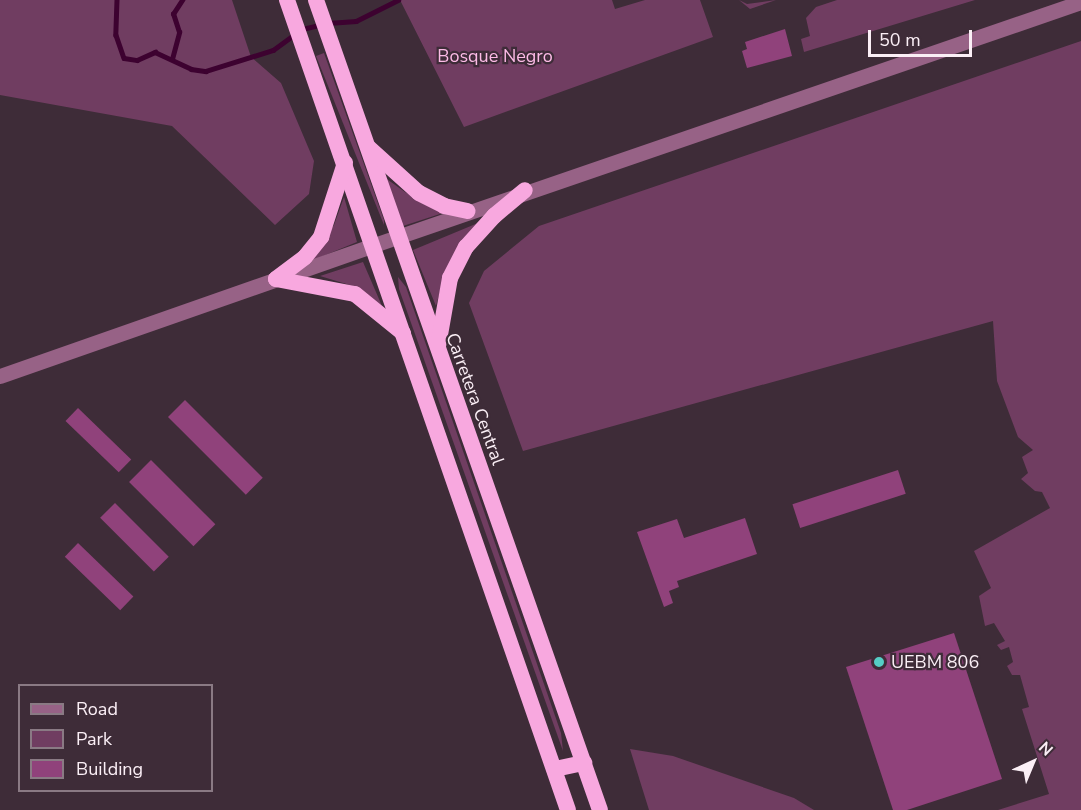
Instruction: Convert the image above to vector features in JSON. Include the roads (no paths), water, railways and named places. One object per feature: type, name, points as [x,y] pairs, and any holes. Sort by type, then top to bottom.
[{"type":"highway","name":"Carretera Central","points":[[318,3],[437,353],[600,810]]},
{"type":"highway","points":[[290,7],[406,336],[568,810]]},
{"type":"highway","points":[[365,145],[419,192],[444,206],[467,212]]},
{"type":"highway","points":[[276,279],[305,257],[321,237],[345,163]]},
{"type":"highway","points":[[437,353],[450,278],[466,246],[494,216],[525,190]]},
{"type":"highway","points":[[276,279],[355,294],[406,336]]},
{"type":"highway","points":[[555,769],[584,763]]},
{"type":"street","points":[[0,376],[525,190],[1081,2]]},
{"type":"waterway","points":[[117,0],[116,35],[124,58],[137,60],[155,52],[191,69],[206,71],[273,50],[295,34]]},
{"type":"waterway","points":[[172,59],[179,32],[173,14],[182,0]]},
{"type":"waterway","points":[[328,23],[356,21],[398,0]]},
{"type":"waterway","points":[[302,29],[320,25]]},
{"type":"place","name":"UEBM 806","points":[[879,662]]},
{"type":"park label","name":"Bosque Negro","points":[[495,56]]}]
